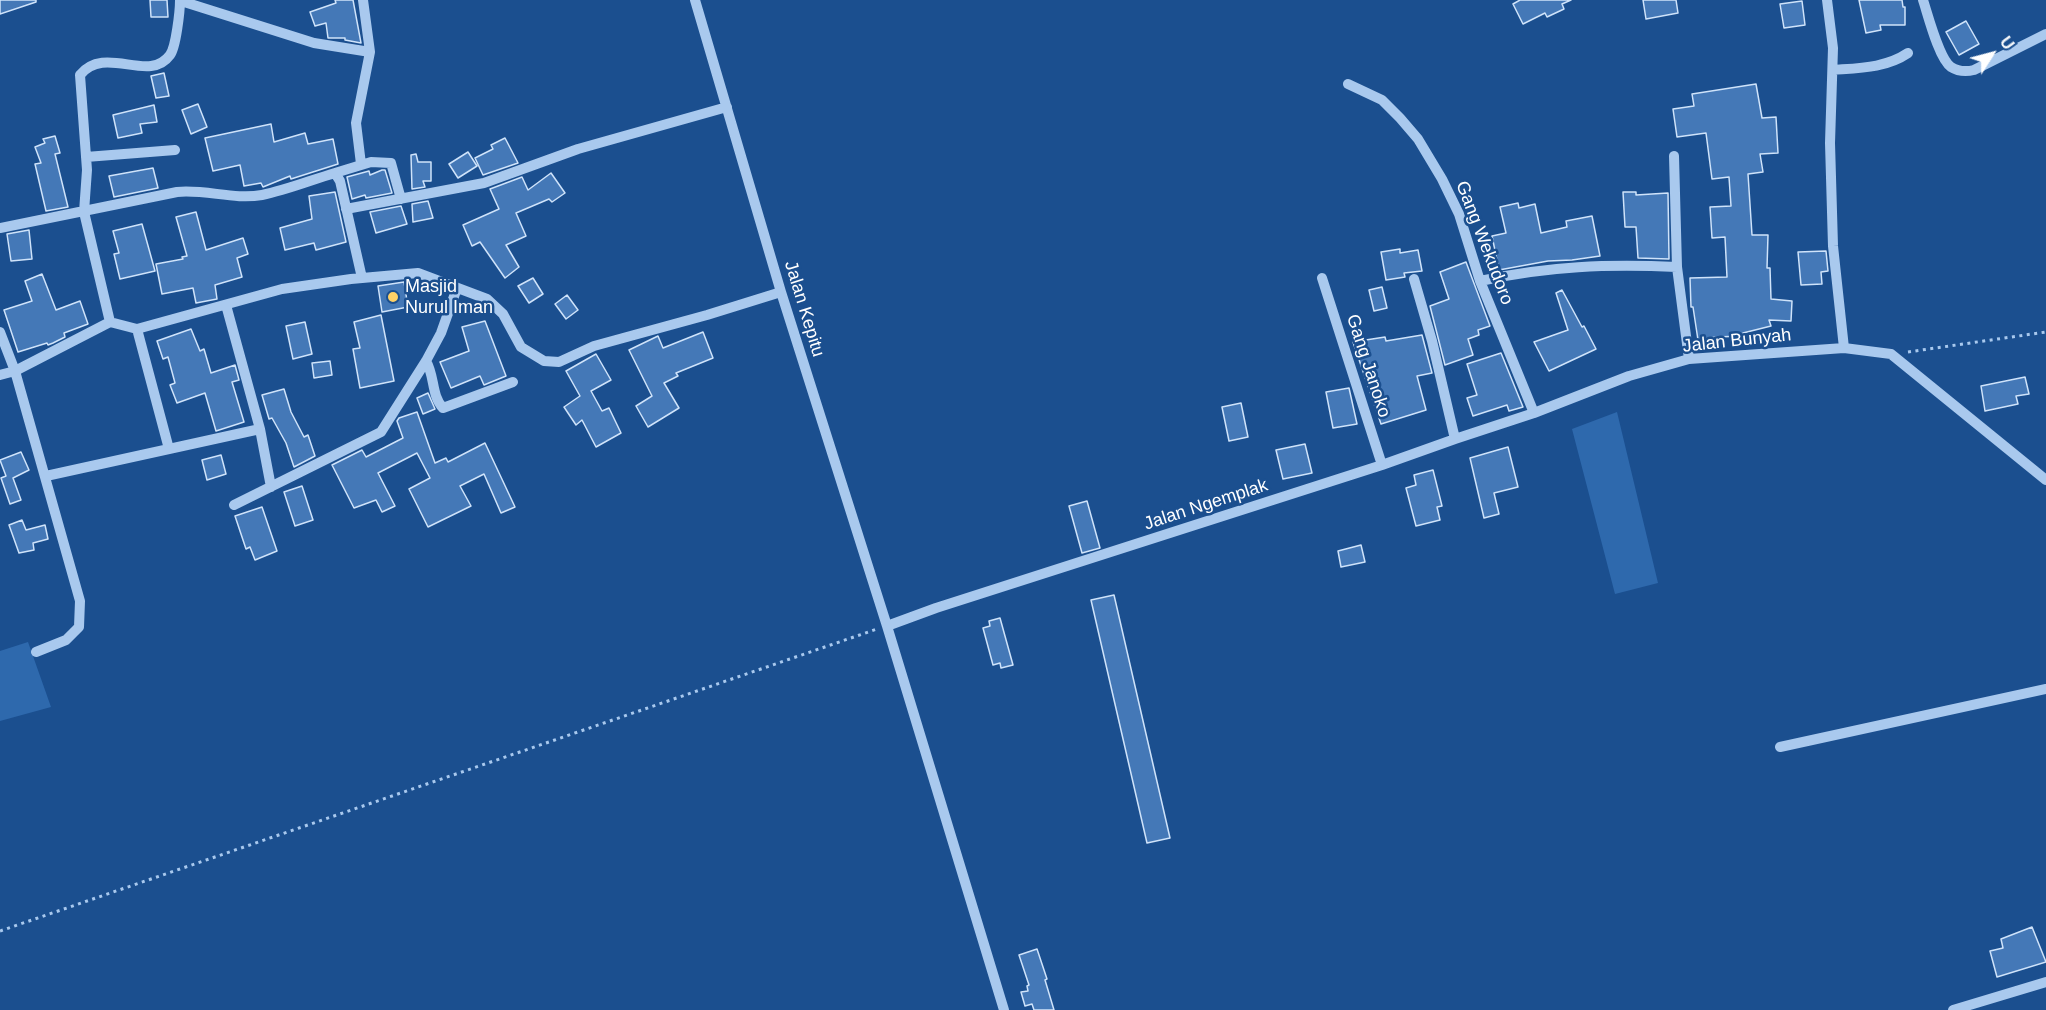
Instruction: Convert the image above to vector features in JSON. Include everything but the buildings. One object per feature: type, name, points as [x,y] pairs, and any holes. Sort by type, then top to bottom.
[{"type":"street","points":[[361,164],[356,123],[370,52],[363,0]]},
{"type":"street","name":"Jalan Kepitu","points":[[695,0],[781,292],[887,626],[1004,1010]]},
{"type":"street","points":[[1827,0],[1833,48],[1830,143],[1833,246],[1844,348]]},
{"type":"street","points":[[1923,0],[1943,57],[1950,67],[1964,72],[1974,70],[2046,34]]},
{"type":"street","points":[[110,322],[84,212],[86,157],[81,75],[85,69],[98,63],[130,63],[151,68],[162,63],[172,53],[181,1],[314,43],[370,52]]},
{"type":"street","points":[[1833,70],[1873,67],[1908,53]]},
{"type":"street","name":"Gang Wekudoro","points":[[1348,84],[1382,100],[1418,139],[1442,179],[1459,214],[1480,281],[1534,413]]},
{"type":"street","points":[[346,209],[484,183],[578,149],[727,108]]},
{"type":"street","points":[[86,157],[175,150]]},
{"type":"street","points":[[1674,156],[1677,267],[1689,359]]},
{"type":"street","points":[[0,228],[188,191],[247,196],[262,195],[371,162],[391,164],[401,199]]},
{"type":"street","points":[[335,173],[339,181],[362,278]]},
{"type":"street","points":[[1480,281],[1527,271],[1586,266],[1625,264],[1677,267]]},
{"type":"street","points":[[0,375],[15,371],[110,322],[137,329],[282,289],[362,278],[418,273],[487,299],[503,314],[521,347],[544,361],[559,362],[594,346],[781,292]]},
{"type":"street","name":"Gang Janoko","points":[[1322,278],[1382,465]]},
{"type":"street","points":[[1414,279],[1432,341],[1455,439]]},
{"type":"street","points":[[234,505],[381,432],[441,333],[457,288]]},
{"type":"street","points":[[226,305],[260,429],[271,487]]},
{"type":"street","points":[[137,329],[169,449]]},
{"type":"street","points":[[0,332],[15,371],[80,601],[79,627],[66,640],[36,652]]},
{"type":"street","name":"Jalan Bunyah","points":[[1534,413],[1629,376],[1689,359],[1844,348],[1891,354]]},
{"type":"street","points":[[1891,354],[2046,480]]},
{"type":"street","points":[[426,361],[431,369],[439,404],[443,408],[513,382]]},
{"type":"street","name":"Jalan Ngemplak","points":[[887,626],[1382,465],[1534,413]]},
{"type":"street","points":[[46,476],[260,429]]},
{"type":"street","points":[[1780,747],[2046,689]]},
{"type":"street","points":[[1953,1010],[2046,982]]},
{"type":"path","points":[[1891,354],[2046,332]]},
{"type":"path","points":[[0,931],[887,626]]},
{"type":"shaded area","points":[[1617,412],[1658,583],[1615,594],[1572,429]]},
{"type":"shaded area","points":[[28,642],[51,707],[0,721],[0,651]]},
{"type":"place","name":"Masjid Nurul Iman","points":[[393,297]]}]
